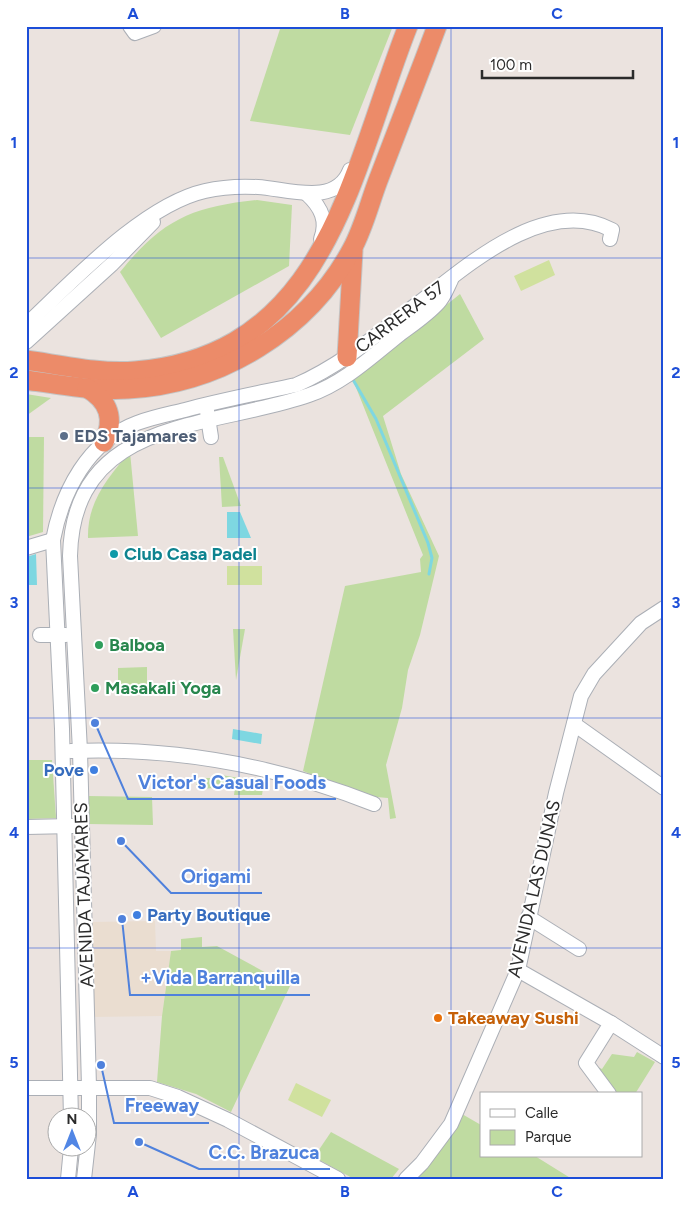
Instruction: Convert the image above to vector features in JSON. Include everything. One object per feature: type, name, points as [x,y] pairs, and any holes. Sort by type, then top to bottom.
[{"type":"highway","points":[[26,360],[126,371],[178,365],[209,355],[255,328],[283,304],[313,266],[344,205],[408,26]]},
{"type":"highway","points":[[26,380],[87,388],[128,389],[165,384],[200,375],[241,358],[278,334],[303,313],[341,268],[353,247],[437,26]]},
{"type":"highway","points":[[348,365],[353,247]]},
{"type":"highway","points":[[87,388],[98,394],[106,405],[110,417],[109,430],[104,442]]},
{"type":"street","points":[[132,29],[154,26]]},
{"type":"street","points":[[26,325],[124,234],[189,196],[220,188],[256,187],[306,194],[327,191],[346,181],[372,116],[378,113]]},
{"type":"street","points":[[306,194],[320,209],[325,228],[312,260],[313,266]]},
{"type":"street","points":[[26,342],[112,264],[166,208]]},
{"type":"street","name":"CARRERA 57","points":[[348,365],[422,309],[439,303],[453,278],[494,247],[543,225],[582,221],[600,223],[611,235]]},
{"type":"street","name":"AVENIDA TAJAMARES","points":[[84,1179],[90,1134],[89,1087],[80,751],[70,539],[77,508],[89,484],[103,467],[123,450],[148,437],[207,412],[296,385],[348,365]]},
{"type":"street","points":[[207,412],[211,438]]},
{"type":"street","name":"AVENIDA TAJAMARES","points":[[71,1108],[62,751],[55,675],[58,635],[53,540],[58,515],[70,484],[87,460],[104,442],[137,423],[207,412]]},
{"type":"street","points":[[26,548],[53,540]]},
{"type":"street","name":"AVENIDA LAS DUNAS","points":[[406,1179],[422,1163],[451,1124],[518,970],[528,916],[581,696],[594,674],[641,623],[664,608]]},
{"type":"street","points":[[40,635],[74,636]]},
{"type":"street","points":[[574,724],[664,788]]},
{"type":"street","points":[[62,751],[136,751],[191,756],[254,767],[313,782],[374,804]]},
{"type":"street","points":[[26,826],[82,826]]},
{"type":"street","points":[[528,916],[580,949]]},
{"type":"street","points":[[518,970],[610,1023],[664,1057]]},
{"type":"street","points":[[607,1092],[586,1064],[610,1023]]},
{"type":"street","points":[[26,1088],[150,1088],[178,1097],[264,1135],[338,1179]]},
{"type":"street","points":[[68,1179],[70,1158]]},
{"type":"shaded area","points":[[155,921],[156,951],[171,951],[162,1016],[92,1017],[91,922]]},
{"type":"green space","points":[[281,26],[393,26],[350,135],[250,121]]},
{"type":"green space","points":[[257,200],[292,205],[289,266],[161,338],[120,272],[150,240],[164,228],[180,219],[214,207]]},
{"type":"green space","points":[[549,260],[555,275],[521,291],[514,276]]},
{"type":"green space","points":[[460,294],[484,339],[383,416],[401,474],[439,556],[420,635],[408,670],[402,708],[386,765],[396,818],[390,819],[388,798],[365,796],[303,771],[345,586],[421,572],[420,559],[423,555],[353,380]]},
{"type":"green space","points":[[26,394],[51,398],[26,416]]},
{"type":"green space","points":[[26,437],[44,437],[43,532],[26,537]]},
{"type":"green space","points":[[130,452],[138,536],[88,538],[91,513],[100,491]]},
{"type":"green space","points":[[219,457],[223,457],[241,506],[222,507]]},
{"type":"green space","points":[[227,566],[262,566],[262,585],[227,585]]},
{"type":"green space","points":[[233,629],[245,629],[236,680]]},
{"type":"green space","points":[[147,667],[147,693],[118,694],[118,668]]},
{"type":"green space","points":[[26,760],[52,760],[56,818],[26,819]]},
{"type":"green space","points":[[215,774],[264,782],[262,795],[234,795],[235,787],[197,789],[196,778],[214,778]]},
{"type":"green space","points":[[88,796],[152,797],[153,825],[88,824]]},
{"type":"green space","points":[[202,937],[202,947],[217,946],[290,986],[231,1112],[196,1094],[157,1082],[162,1016],[171,951],[181,950],[181,939]]},
{"type":"green space","points":[[637,1052],[655,1062],[636,1092],[606,1092],[590,1063],[602,1069],[612,1054],[634,1057]]},
{"type":"green space","points":[[296,1083],[331,1100],[322,1117],[288,1100]]},
{"type":"green space","points":[[462,1114],[480,1124],[480,1158],[538,1158],[572,1179],[414,1179]]},
{"type":"green space","points":[[331,1132],[399,1169],[391,1179],[354,1179],[314,1157]]},
{"type":"water","points":[[227,512],[240,512],[251,538],[227,538]]},
{"type":"water","points":[[36,554],[37,585],[26,585],[26,557]]},
{"type":"water","points":[[233,729],[262,734],[261,744],[232,739]]},
{"type":"waterway","points":[[352,378],[376,419],[428,543],[432,558],[429,574]]},
{"type":"place","name":"EDS Tajamares","points":[[64,436]]},
{"type":"place","name":"Club Casa Padel","points":[[114,554]]},
{"type":"place","name":"Balboa","points":[[99,645]]},
{"type":"place","name":"Masakali Yoga","points":[[95,688]]},
{"type":"place","name":"Victor's Casual Foods","points":[[95,723]]},
{"type":"place","name":"Pove","points":[[94,770]]},
{"type":"place","name":"Origami","points":[[121,841]]},
{"type":"place","name":"Party Boutique","points":[[137,915]]},
{"type":"place","name":"+Vida Barranquilla","points":[[122,919]]},
{"type":"place","name":"Takeaway Sushi","points":[[438,1018]]},
{"type":"place","name":"Freeway","points":[[101,1065]]},
{"type":"place","name":"C.C. Brazuca","points":[[139,1142]]}]
